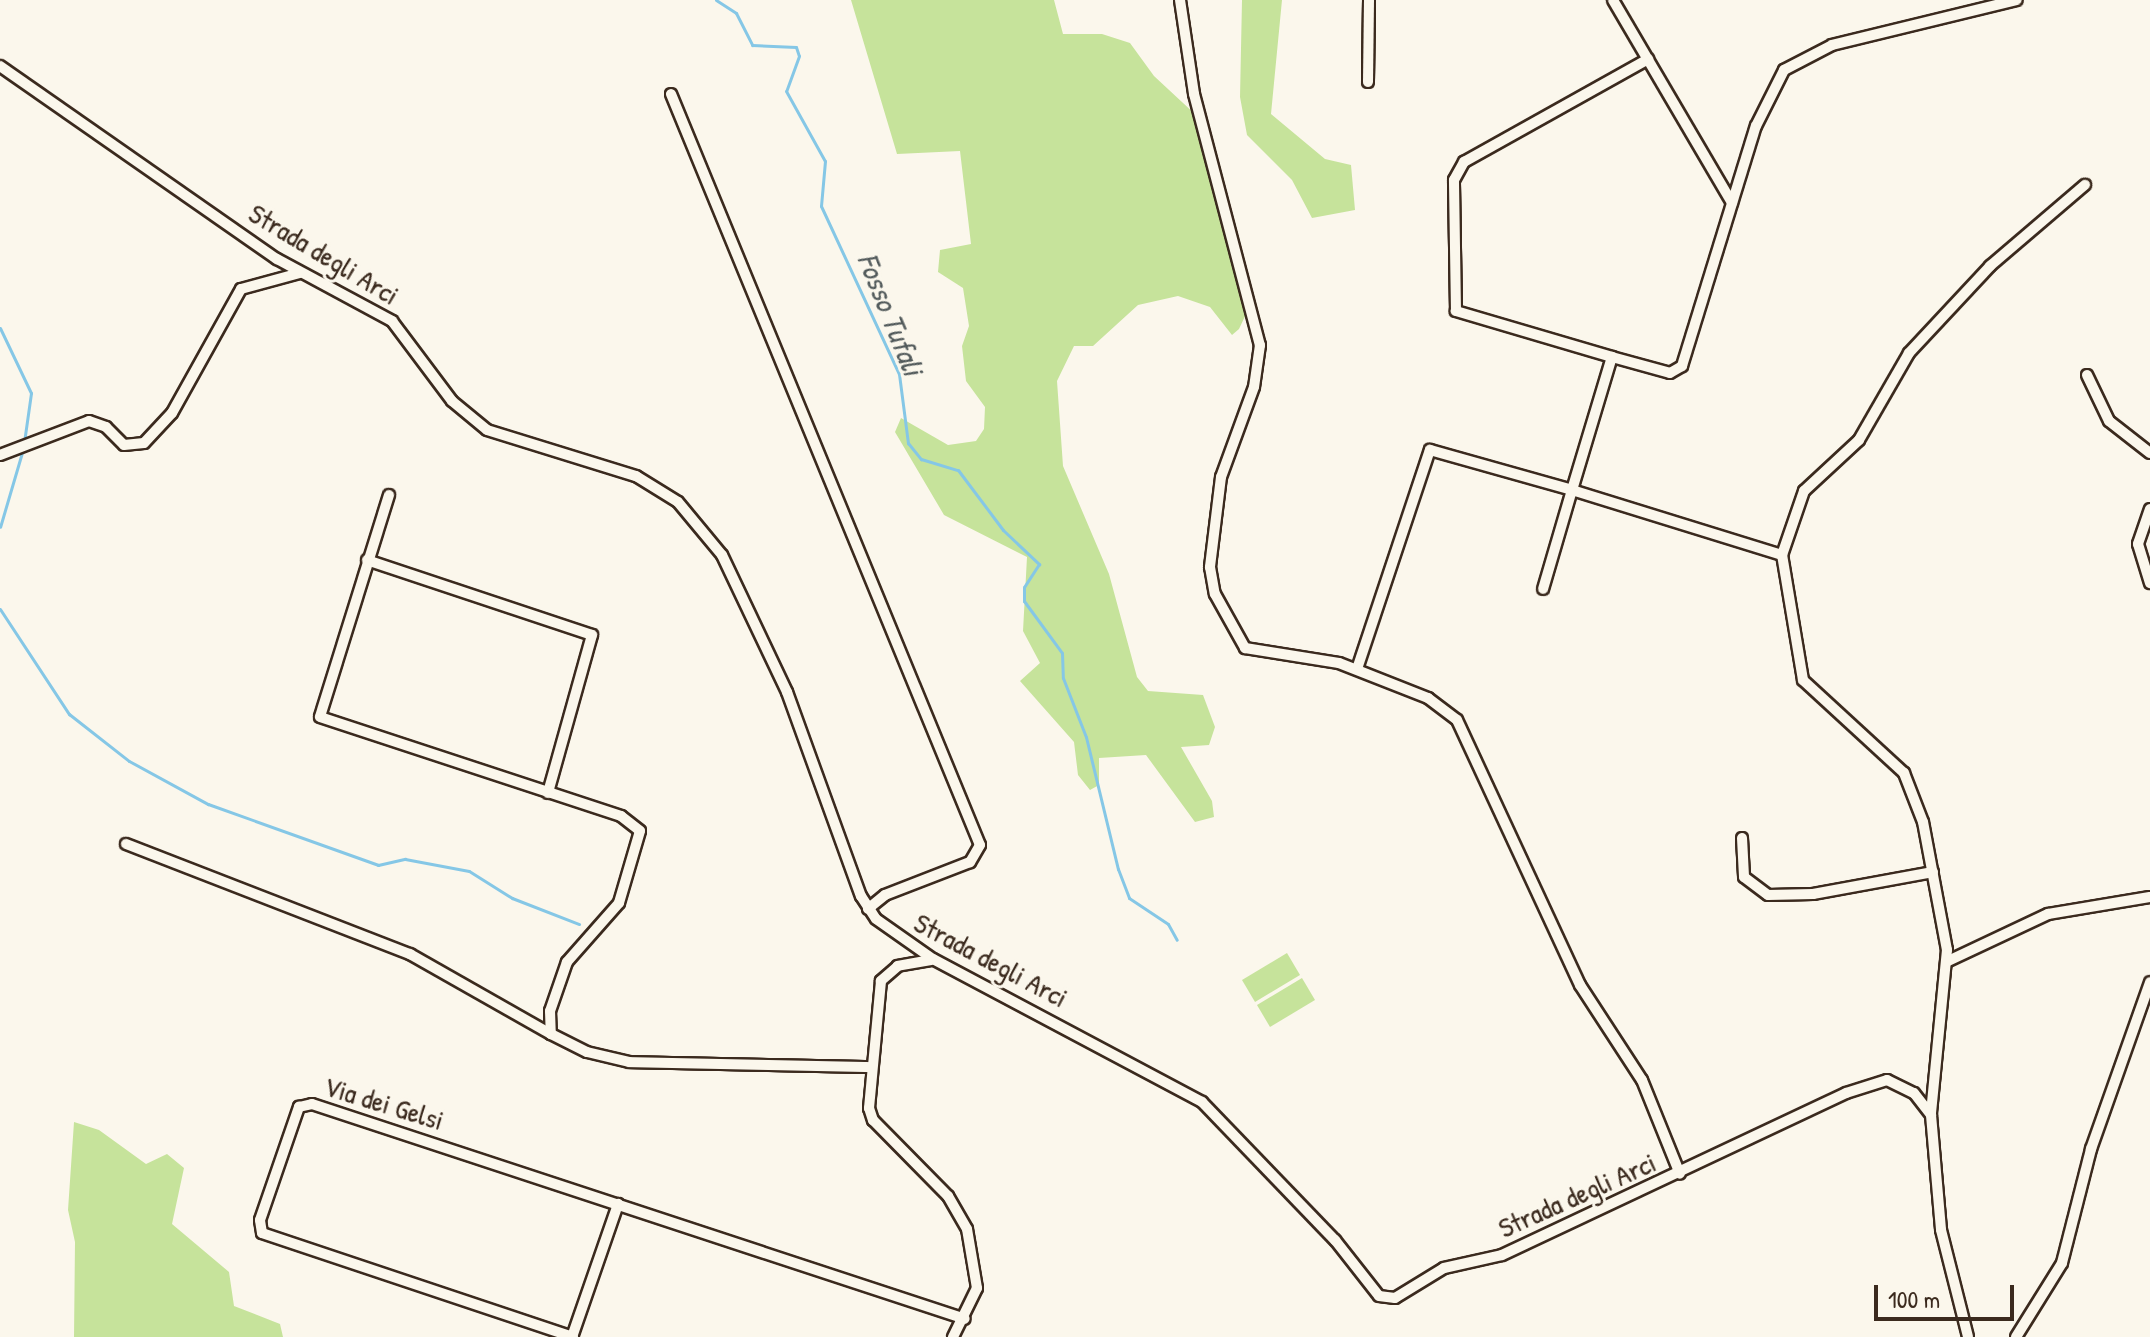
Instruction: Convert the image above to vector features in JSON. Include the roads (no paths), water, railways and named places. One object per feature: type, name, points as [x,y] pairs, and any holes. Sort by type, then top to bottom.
[{"type":"street","points":[[1180,0],[1194,94],[1260,345],[1254,387],[1221,477],[1211,583],[1242,646],[1305,653],[1357,669],[1436,702],[1461,726],[1580,985],[1645,1086],[1680,1174]]},
{"type":"street","points":[[1368,82],[1369,0]]},
{"type":"street","points":[[1613,0],[1732,203]]},
{"type":"street","points":[[1648,59],[1462,164],[1454,180],[1454,308],[1667,373],[1681,368],[1761,112],[1791,64],[1832,45],[2017,0]]},
{"type":"street","name":"Strada degli Arci","points":[[0,66],[300,273],[392,321],[452,401],[487,430],[642,478],[696,520],[720,551],[783,683],[868,909],[894,935],[933,959],[1207,1106],[1386,1299],[1439,1270],[1499,1257],[1877,1081],[1911,1090],[1931,1115]]},
{"type":"street","points":[[671,94],[980,845],[970,862],[885,895],[868,909]]},
{"type":"street","points":[[1968,1337],[1939,1220],[1931,1115],[1946,962],[1933,872],[1906,777],[1803,680],[1782,555],[1804,491],[1859,440],[1909,353],[1990,266],[2085,185]]},
{"type":"street","points":[[0,455],[89,421],[106,427],[124,445],[144,443],[172,413],[241,289],[300,273]]},
{"type":"street","points":[[1543,589],[1612,357]]},
{"type":"street","points":[[2087,375],[2106,418],[2150,453]]},
{"type":"street","points":[[1357,669],[1427,451],[1440,450],[1782,555]]},
{"type":"street","points":[[389,495],[320,703],[321,719],[628,819],[641,835],[616,907],[570,956],[550,1011],[551,1034]]},
{"type":"street","points":[[2150,509],[2138,544],[2150,583]]},
{"type":"street","points":[[367,560],[592,635],[548,793]]},
{"type":"street","points":[[1742,838],[1743,874],[1753,889],[1768,895],[1821,893],[1933,872]]},
{"type":"street","points":[[126,844],[410,954],[587,1052],[629,1062],[872,1067]]},
{"type":"street","points":[[1946,962],[2055,912],[2150,897]]},
{"type":"street","points":[[933,959],[898,966],[882,978],[872,1067],[871,1118],[948,1196],[967,1229],[977,1283],[965,1319],[953,1337]]},
{"type":"street","points":[[2016,1337],[2062,1263],[2091,1149],[2150,982]]},
{"type":"street","name":"Via dei Gelsi","points":[[618,1204],[572,1337],[262,1233],[260,1220],[296,1113],[312,1104],[618,1204],[965,1319]]},
{"type":"waterway","name":"Fosso Tufali","points":[[716,0],[736,13],[752,45],[796,47],[799,56],[786,91],[825,161],[821,206],[899,374],[908,443],[921,459],[958,470],[1003,530],[1039,564],[1024,587],[1024,601],[1062,653],[1063,678],[1086,737],[1118,869],[1129,898],[1168,924],[1177,940]]},
{"type":"waterway","points":[[0,328],[31,393],[23,449],[0,527]]},
{"type":"waterway","points":[[0,609],[69,714],[129,761],[208,804],[378,865],[405,859],[469,871],[512,898],[579,924]]}]
